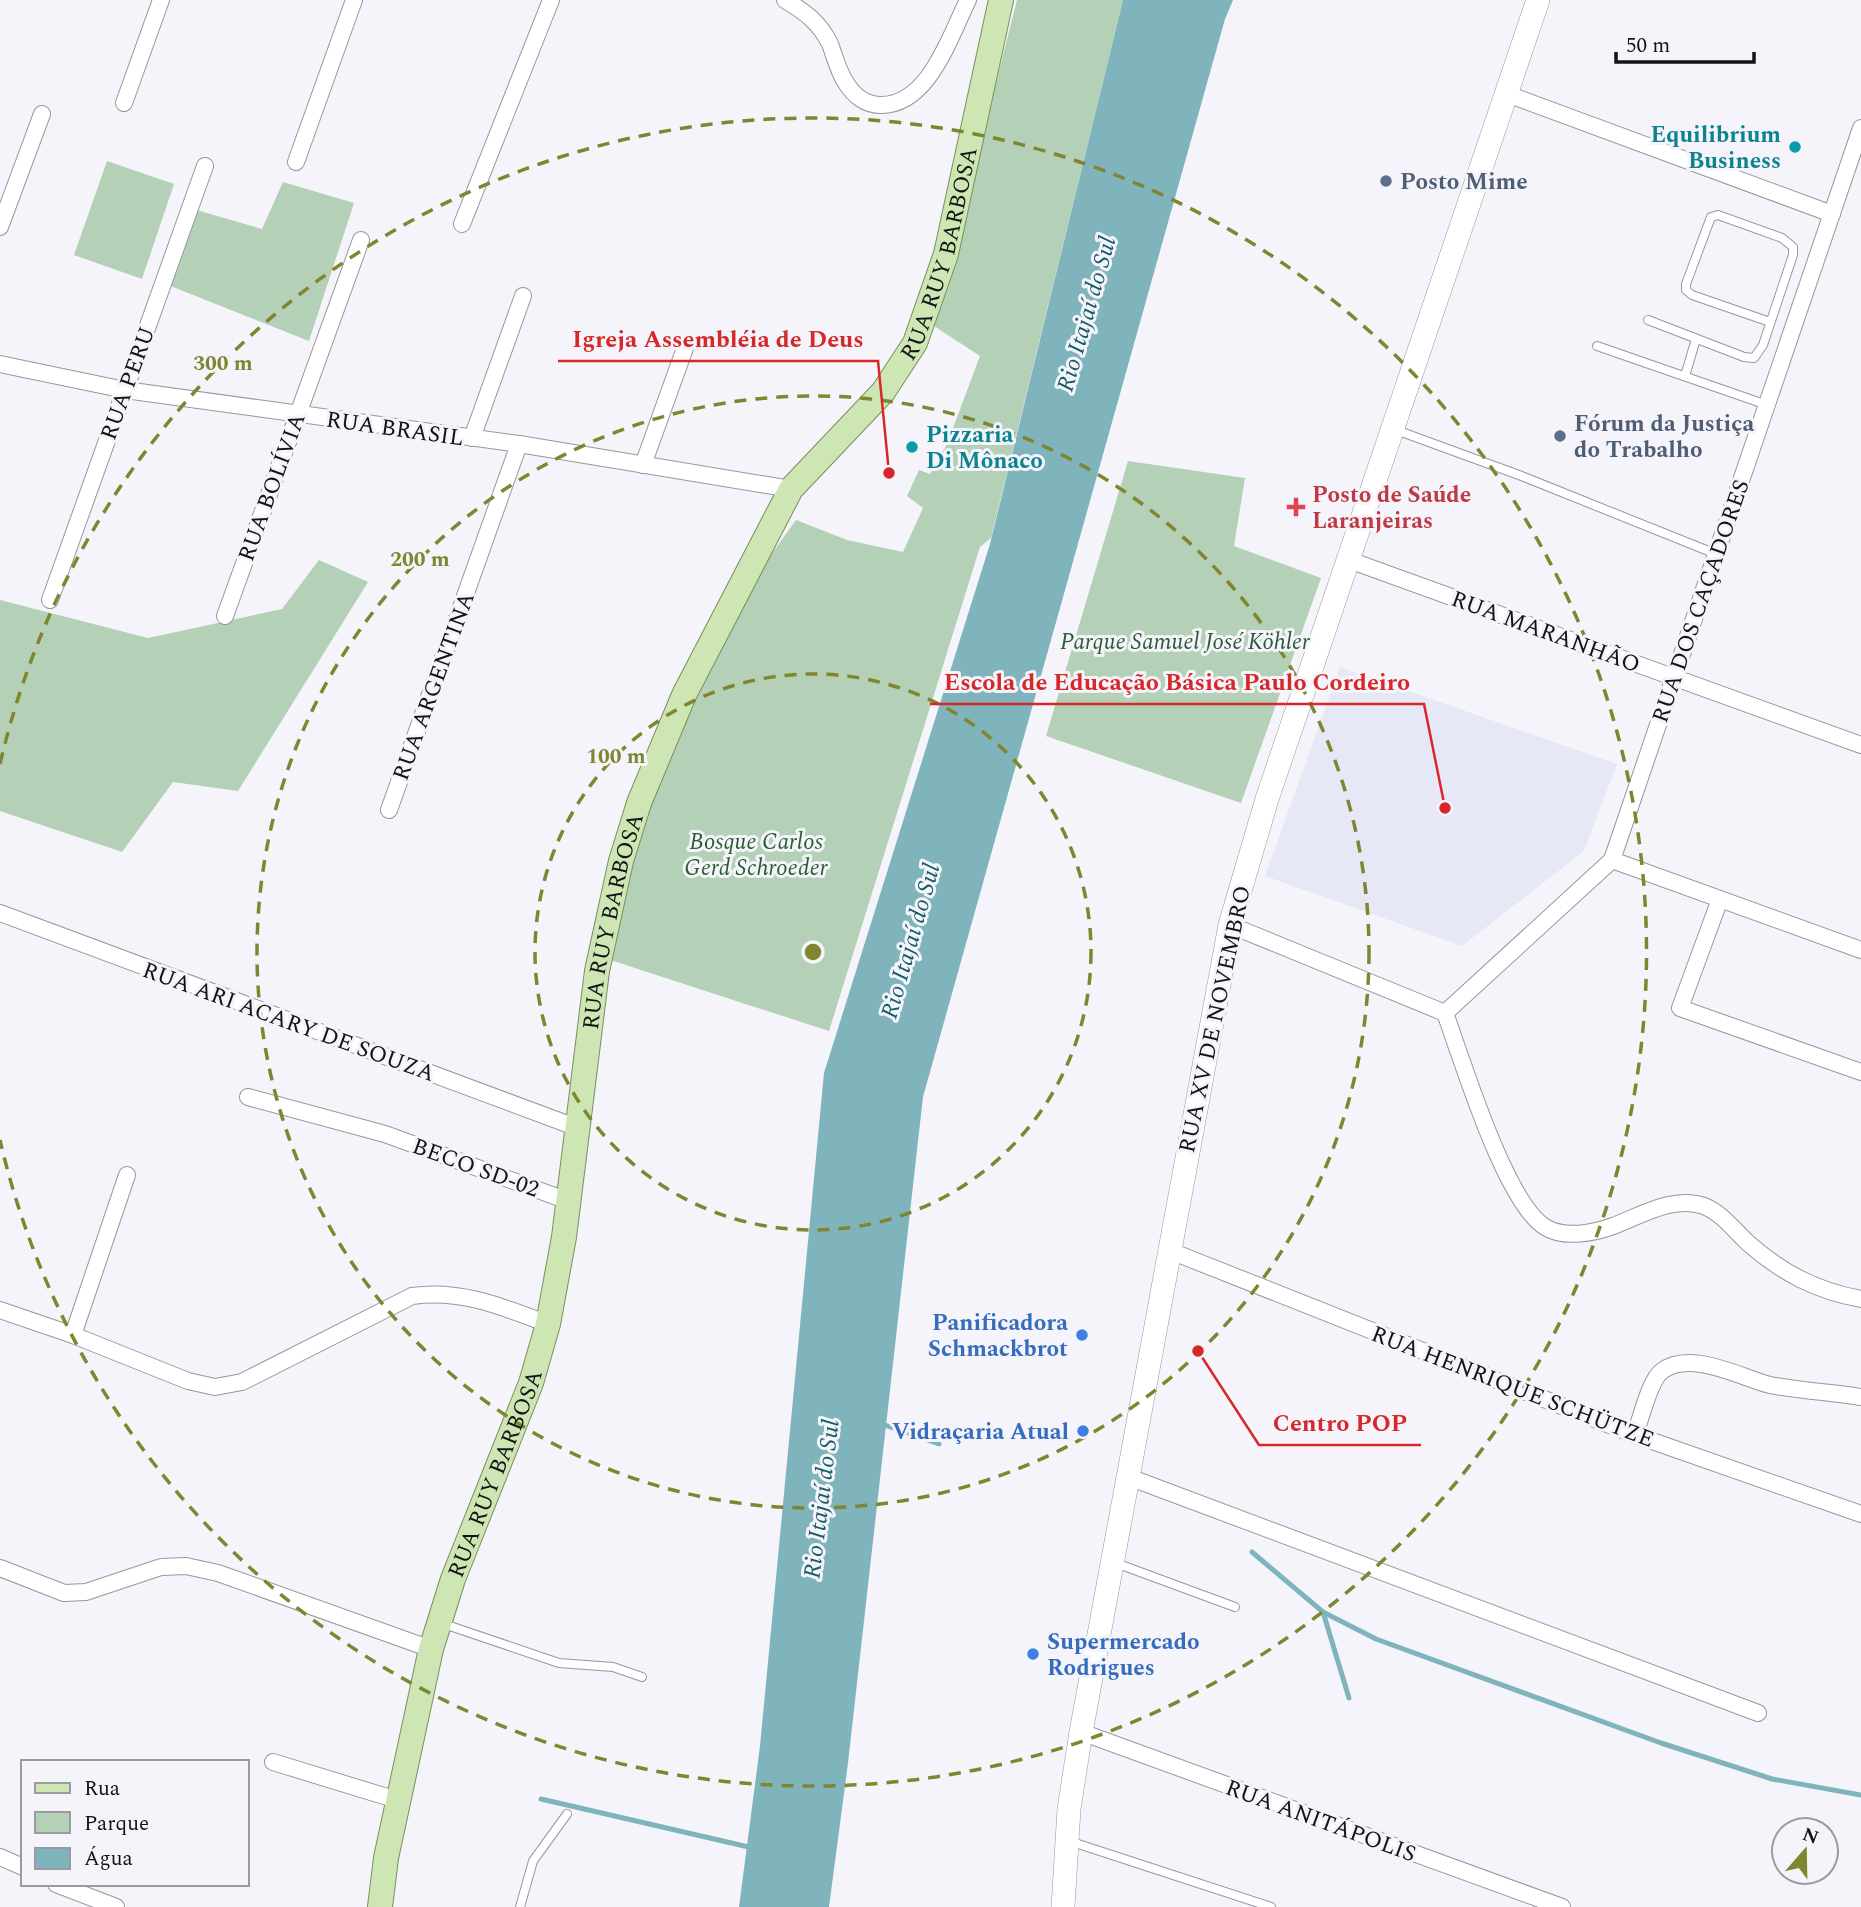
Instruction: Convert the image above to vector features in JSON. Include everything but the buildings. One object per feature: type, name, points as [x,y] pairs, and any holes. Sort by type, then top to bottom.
[{"type":"main road","name":"RUA RUY BARBOSA","points":[[380,1907],[397,1800],[438,1622],[531,1383],[548,1324],[568,1201],[597,971],[621,861],[639,803],[684,695],[791,489],[883,392],[910,351],[928,314],[946,254],[1001,0]]},
{"type":"main road","name":"RUA XV DE NOVEMBRO","points":[[1063,1907],[1066,1840],[1081,1732],[1126,1476],[1230,925],[1267,799],[1538,0]]},
{"type":"street","points":[[124,103],[161,0]]},
{"type":"street","points":[[296,162],[354,0]]},
{"type":"street","points":[[462,224],[551,0]]},
{"type":"street","points":[[785,0],[819,25],[845,82],[856,96],[873,105],[895,105],[912,95],[925,81],[968,0]]},
{"type":"street","points":[[1507,94],[1832,214]]},
{"type":"street","points":[[0,227],[42,114]]},
{"type":"street","name":"RUA DOS CAÇADORES","points":[[1445,1013],[1612,860],[1861,130]]},
{"type":"street","name":"RUA PERU","points":[[50,600],[205,166]]},
{"type":"street","name":"RUA BOLÍVIA","points":[[225,616],[361,240]]},
{"type":"street","points":[[472,438],[523,296]]},
{"type":"street","points":[[643,465],[685,348]]},
{"type":"street","name":"RUA BRASIL","points":[[0,364],[124,390],[519,444],[791,489]]},
{"type":"street","name":"RUA ARGENTINA","points":[[389,810],[519,444]]},
{"type":"street","name":"RUA MARANHÃO","points":[[1349,560],[1861,746]]},
{"type":"street","points":[[1612,860],[1861,950]]},
{"type":"street","points":[[1720,899],[1680,1008],[1861,1072]]},
{"type":"street","name":"RUA ARI ACARY DE SOUZA","points":[[0,913],[578,1128]]},
{"type":"street","points":[[1230,925],[1445,1013],[1510,1183],[1529,1213],[1545,1227],[1570,1234],[1587,1232],[1609,1228],[1667,1205],[1695,1203],[1719,1215],[1750,1244],[1798,1280],[1821,1290],[1861,1299]]},
{"type":"street","name":"BECO SD-02","points":[[248,1097],[385,1134],[568,1201]]},
{"type":"street","points":[[73,1335],[127,1175]]},
{"type":"street","name":"RUA HENRIQUE SCHÜTZE","points":[[1168,1250],[1635,1435],[1861,1514]]},
{"type":"street","points":[[0,1310],[73,1335],[188,1381],[215,1387],[242,1382],[412,1296],[435,1293],[465,1296],[548,1324]]},
{"type":"street","points":[[1635,1435],[1656,1379],[1662,1371],[1672,1367],[1711,1366],[1769,1384],[1861,1397]]},
{"type":"street","points":[[1126,1476],[1758,1713]]},
{"type":"street","points":[[0,1568],[64,1593],[86,1592],[161,1567],[186,1566],[218,1573],[431,1649]]},
{"type":"street","name":"RUA ANITÁPOLIS","points":[[1081,1732],[1562,1907]]},
{"type":"street","points":[[273,1762],[397,1800]]},
{"type":"street","points":[[0,1857],[21,1866]]},
{"type":"street","points":[[61,1886],[116,1907]]},
{"type":"lane","points":[[1648,320],[1754,358],[1759,353],[1770,322],[1793,247],[1782,238],[1718,215],[1711,217],[1686,290],[1692,295],[1770,322]]},
{"type":"lane","points":[[1685,376],[1696,339]]},
{"type":"lane","points":[[1597,346],[1767,405]]},
{"type":"lane","points":[[1393,429],[1519,475],[1716,554]]},
{"type":"lane","points":[[1111,1561],[1235,1607]]},
{"type":"lane","points":[[438,1622],[559,1662],[613,1667],[642,1677]]},
{"type":"lane","points":[[520,1907],[533,1861],[567,1814]]},
{"type":"lane","points":[[1066,1840],[1271,1907]]},
{"type":"shaded area","points":[[1340,667],[1617,764],[1584,851],[1462,946],[1265,876]]},
{"type":"green space","name":"Bosque Carlos Gerd Schroeder","points":[[1017,0],[1123,0],[991,538],[980,547],[829,1031],[601,957],[624,863],[737,602],[796,520],[847,540],[903,552],[923,508],[907,496],[919,470],[930,474],[947,444],[980,356],[934,326]]},
{"type":"green space","points":[[107,161],[174,184],[142,279],[74,255]]},
{"type":"green space","points":[[283,182],[354,203],[309,341],[168,285],[193,209],[262,229]]},
{"type":"green space","name":"Parque Samuel José Köhler","points":[[1128,461],[1245,478],[1234,546],[1321,578],[1241,803],[1046,736]]},
{"type":"green space","points":[[319,560],[368,582],[238,791],[173,782],[122,852],[0,811],[0,600],[148,638],[282,609]]},
{"type":"water","name":"Rio Itajaí do Sul","points":[[1123,0],[1233,0],[1225,19],[923,1097],[848,1763],[829,1907],[739,1907],[760,1746],[824,1073],[990,544]]},
{"type":"waterway","points":[[882,1424],[939,1444]]},
{"type":"waterway","points":[[1252,1552],[1323,1612],[1349,1698]]},
{"type":"waterway","points":[[1323,1612],[1376,1639],[1661,1743],[1772,1779],[1861,1795]]},
{"type":"waterway","points":[[541,1799],[753,1848]]},
{"type":"place","name":"Equilibrium Business","points":[[1795,147]]},
{"type":"place","name":"Posto Mime","points":[[1386,181]]},
{"type":"place","name":"Fórum da Justiça do Trabalho","points":[[1560,436]]},
{"type":"place","name":"Pizzaria Di Mônaco","points":[[912,447]]},
{"type":"place","name":"Igreja Assembléia de Deus","points":[[889,473]]},
{"type":"place","name":"Posto de Saúde Laranjeiras","points":[[1296,507]]},
{"type":"place","name":"Escola de Educação Básica Paulo Cordeiro","points":[[1445,808]]},
{"type":"place","name":"Panificadora Schmackbrot","points":[[1082,1335]]},
{"type":"place","name":"Centro POP","points":[[1198,1351]]},
{"type":"place","name":"Vidraçaria Atual","points":[[1083,1431]]},
{"type":"place","name":"Supermercado Rodrigues","points":[[1033,1654]]}]
